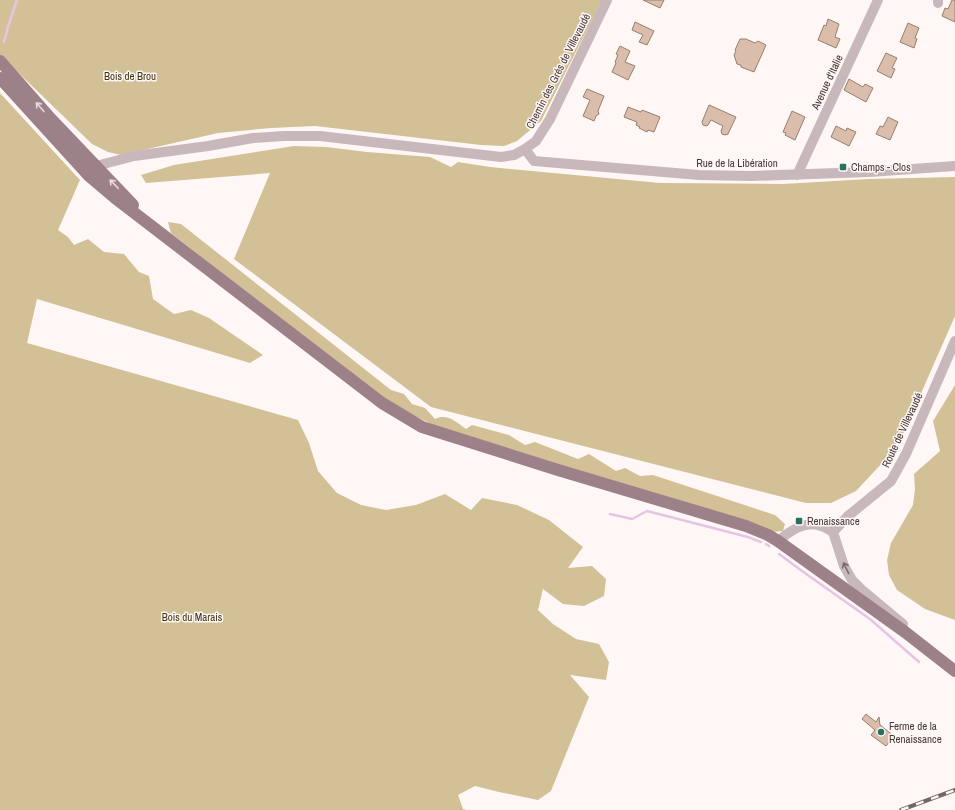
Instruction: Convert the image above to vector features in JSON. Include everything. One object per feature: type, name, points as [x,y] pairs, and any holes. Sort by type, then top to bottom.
[{"type":"main road","points":[[0,61],[51,119],[150,224]]},
{"type":"main road","points":[[0,78],[89,176],[115,198],[382,403],[422,427],[558,470],[746,526],[764,533],[778,541],[905,632],[955,671]]},
{"type":"main road","points":[[778,541],[791,546],[955,662]]},
{"type":"street","name":"Chemin des Grés de Villevaudé","points":[[526,150],[536,141],[550,119],[607,0]]},
{"type":"street","name":"Avenue d'Italie","points":[[797,174],[878,0]]},
{"type":"street","points":[[40,123],[61,137],[88,165],[96,166],[134,156],[253,138],[284,136],[320,136],[501,157],[514,155],[526,150]]},
{"type":"street","name":"Rue de la Libération","points":[[526,150],[534,161],[699,176],[751,176],[869,172],[955,166]]},
{"type":"street","name":"Route de Villevaudé","points":[[833,532],[848,516],[891,481],[906,454],[955,340]]},
{"type":"street","points":[[778,541],[788,533],[801,526],[809,524],[820,525],[833,532],[844,566],[852,580],[903,624]]},
{"type":"green space","name":"Bois de Brou","points":[[0,0],[602,0],[541,121],[517,141],[504,146],[481,145],[315,126],[218,133],[121,155],[108,152],[92,144],[0,55]]},
{"type":"green space","name":"Bois du Marais","points":[[0,93],[80,180],[58,230],[68,237],[74,245],[88,239],[104,252],[124,254],[139,272],[149,276],[153,299],[174,314],[191,310],[209,318],[263,355],[250,363],[37,299],[27,343],[298,420],[309,443],[318,471],[337,493],[361,505],[386,510],[416,505],[445,494],[471,510],[482,498],[517,505],[549,520],[583,547],[568,568],[592,566],[606,579],[604,596],[584,606],[563,604],[543,589],[538,610],[553,624],[576,639],[599,644],[609,662],[606,680],[570,675],[589,697],[551,791],[538,800],[475,786],[458,795],[463,809],[467,810],[0,810]]},
{"type":"green space","points":[[294,146],[326,147],[430,157],[451,167],[458,162],[490,167],[660,183],[783,184],[869,179],[955,177],[955,316],[904,432],[884,461],[856,491],[831,503],[806,503],[431,407],[234,259],[270,173],[146,183],[141,175],[174,165]]},
{"type":"green space","points":[[168,222],[181,224],[391,390],[404,394],[412,404],[425,408],[435,419],[444,417],[455,421],[466,429],[472,425],[509,435],[525,445],[535,442],[578,459],[589,454],[616,471],[625,468],[640,476],[653,475],[775,515],[785,524],[783,531],[773,532],[442,429],[419,418],[386,401],[171,233]]},
{"type":"green space","points":[[955,385],[955,620],[925,609],[897,590],[889,575],[887,560],[891,543],[913,505],[915,489],[914,474],[940,451],[933,421]]},
{"type":"building","points":[[643,0],[664,0],[660,8]]},
{"type":"building","points":[[952,0],[955,0],[955,22],[942,16],[945,8],[948,9]]},
{"type":"building","points":[[828,19],[839,24],[835,37],[840,39],[836,48],[818,40],[824,25],[826,26]]},
{"type":"building","points":[[635,22],[654,31],[647,45],[639,42],[643,35],[632,30]]},
{"type":"building","points":[[908,23],[919,28],[915,38],[917,39],[914,48],[900,42]]},
{"type":"building","points":[[740,39],[746,39],[755,43],[758,41],[766,45],[754,72],[737,64],[734,55]]},
{"type":"building","points":[[620,46],[630,51],[625,62],[635,66],[628,80],[612,72],[618,55],[616,54]]},
{"type":"building","points":[[886,53],[897,58],[892,68],[895,69],[891,78],[877,71]]},
{"type":"building","points":[[849,79],[863,87],[865,84],[873,88],[866,102],[844,90]]},
{"type":"building","points":[[587,89],[604,96],[598,111],[599,114],[596,116],[594,121],[583,116],[590,100],[583,97]]},
{"type":"building","points":[[709,105],[736,117],[728,134],[722,134],[721,131],[723,126],[711,120],[708,125],[703,125],[702,122]]},
{"type":"building","points":[[628,107],[641,112],[642,110],[660,117],[654,132],[648,130],[647,132],[639,128],[640,127],[636,125],[637,122],[624,117]]},
{"type":"building","points":[[792,111],[805,117],[795,140],[785,135],[786,133],[783,132]]},
{"type":"building","points":[[888,117],[898,122],[890,140],[876,134],[880,126],[883,127]]},
{"type":"building","points":[[836,126],[846,131],[847,128],[856,132],[849,146],[831,137]]},
{"type":"building","name":"Ferme de la Renaissance","points":[[866,714],[876,722],[879,717],[880,725],[894,736],[886,746],[871,735],[875,730],[862,719]]},
{"type":"waterway","points":[[4,42],[17,0]]},
{"type":"waterway","points":[[610,514],[632,519],[647,511],[748,537],[761,542]]},
{"type":"waterway","points":[[779,554],[870,619],[919,662]]},
{"type":"railway","points":[[901,810],[955,790]]},
{"type":"place","name":"Champs - Clos","points":[[843,167]]},
{"type":"place","name":"Renaissance","points":[[799,521]]},
{"type":"place","name":"Ferme de la Renaissance","points":[[881,732]]}]
